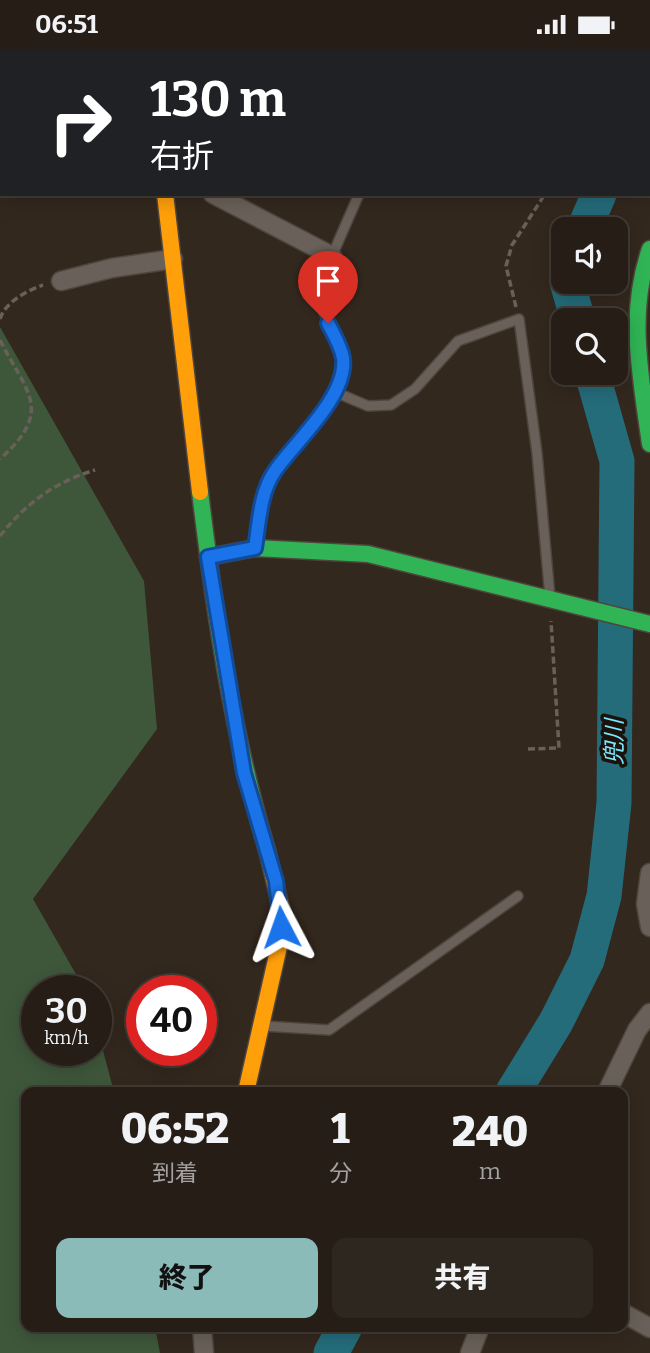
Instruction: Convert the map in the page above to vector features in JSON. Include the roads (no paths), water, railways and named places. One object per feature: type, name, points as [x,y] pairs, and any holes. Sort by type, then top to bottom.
[{"type":"street","points":[[165,196],[208,557],[244,773],[276,881],[282,912],[280,942],[247,1087]]},
{"type":"street","points":[[218,196],[332,256]]},
{"type":"street","points":[[650,249],[642,267],[635,307],[647,394],[650,444]]},
{"type":"street","points":[[61,281],[112,268],[173,259]]},
{"type":"street","points":[[208,557],[255,548],[368,554],[650,624]]},
{"type":"street","points":[[650,873],[646,904],[650,927]]},
{"type":"street","points":[[609,1087],[637,1030],[650,1013]]},
{"type":"street","points":[[628,1316],[650,1328]]},
{"type":"street","points":[[202,1332],[204,1353]]},
{"type":"street","points":[[470,1353],[478,1332]]},
{"type":"lane","points":[[255,548],[261,505],[274,472],[307,435],[335,392],[343,359],[321,305],[332,256],[358,196]]},
{"type":"lane","points":[[335,392],[368,406],[391,405],[415,389],[458,341],[520,319],[552,599]]},
{"type":"lane","points":[[261,1026],[329,1030],[518,896]]},
{"type":"waterway","name":"兜川","points":[[589,217],[598,196]]},
{"type":"waterway","name":"兜川","points":[[570,294],[575,308]]},
{"type":"waterway","name":"兜川","points":[[516,1087],[556,1022],[587,960],[604,896],[614,803],[617,461],[595,385]]},
{"type":"waterway","name":"兜川","points":[[331,1353],[342,1332]]}]
